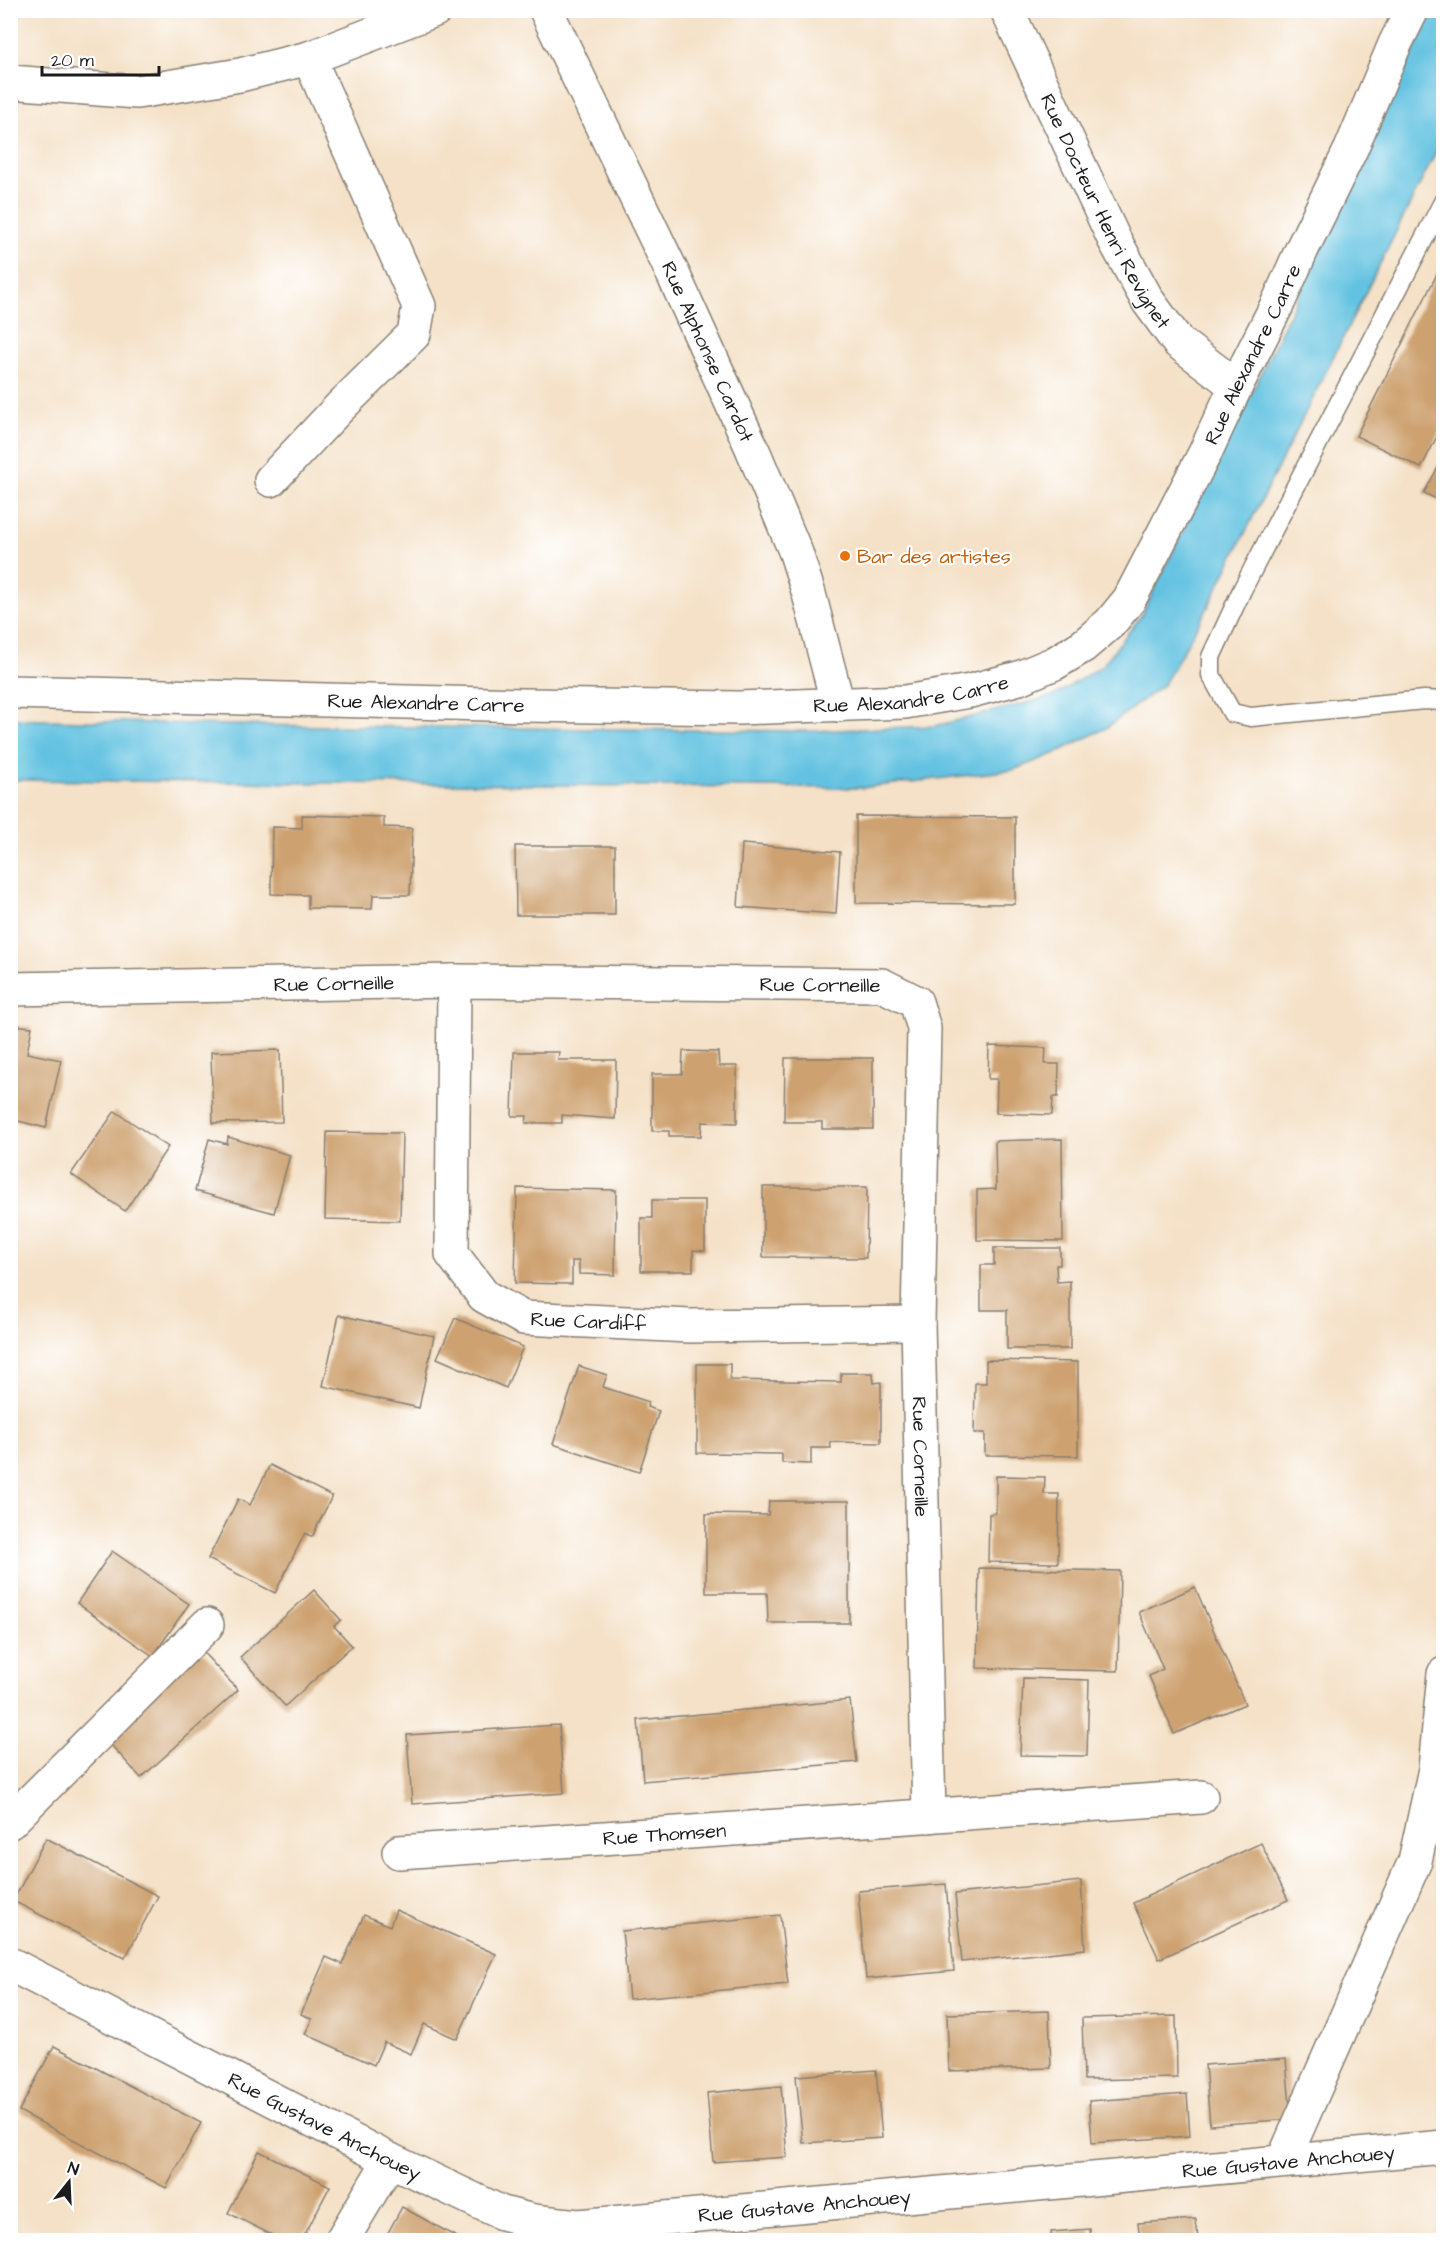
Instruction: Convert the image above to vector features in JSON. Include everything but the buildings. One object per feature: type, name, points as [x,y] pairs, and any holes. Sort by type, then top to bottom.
[{"type":"street","points":[[10,82],[137,92],[240,75],[309,58],[435,10]]},
{"type":"street","name":"Rue Alphonse Cardot","points":[[546,10],[673,274],[752,448],[799,563],[837,705]]},
{"type":"street","name":"Rue Docteur Henri Revignet","points":[[1007,10],[1114,239],[1148,301],[1178,342],[1236,386]]},
{"type":"street","name":"Rue Alexandre Carre","points":[[10,692],[739,708],[905,702],[970,691],[1019,678],[1055,663],[1083,646],[1110,623],[1130,600],[1261,338],[1351,149],[1395,44],[1412,10]]},
{"type":"street","points":[[272,480],[340,407],[414,334],[419,306],[309,58]]},
{"type":"street","name":"Rue Corneille","points":[[10,989],[454,981],[882,985],[916,1002],[924,1028],[918,1323],[929,1816]]},
{"type":"street","name":"Rue Cardiff","points":[[454,981],[452,1254],[484,1296],[523,1318],[690,1326],[918,1323]]},
{"type":"street","points":[[10,1822],[207,1625]]},
{"type":"street","points":[[1283,2162],[1414,1861],[1435,1769],[1443,1674]]},
{"type":"street","name":"Rue Thomsen","points":[[399,1852],[1201,1797]]},
{"type":"street","name":"Rue Gustave Anchouey","points":[[10,1964],[390,2160],[501,2213],[528,2231],[1443,2147]]},
{"type":"street","points":[[342,2241],[390,2160]]},
{"type":"lane","points":[[1443,200],[1291,499],[1242,590],[1211,657],[1211,675],[1232,713],[1251,717],[1424,700],[1443,701]]},
{"type":"water","points":[[1433,11],[1443,11],[1443,138],[1206,611],[1164,684],[1106,728],[1054,754],[1013,770],[860,788],[11,780],[11,719],[232,725],[810,731],[935,726],[1054,696],[1102,666],[1141,616],[1248,401]]},
{"type":"place","name":"Bar des artistes","points":[[845,556]]}]
